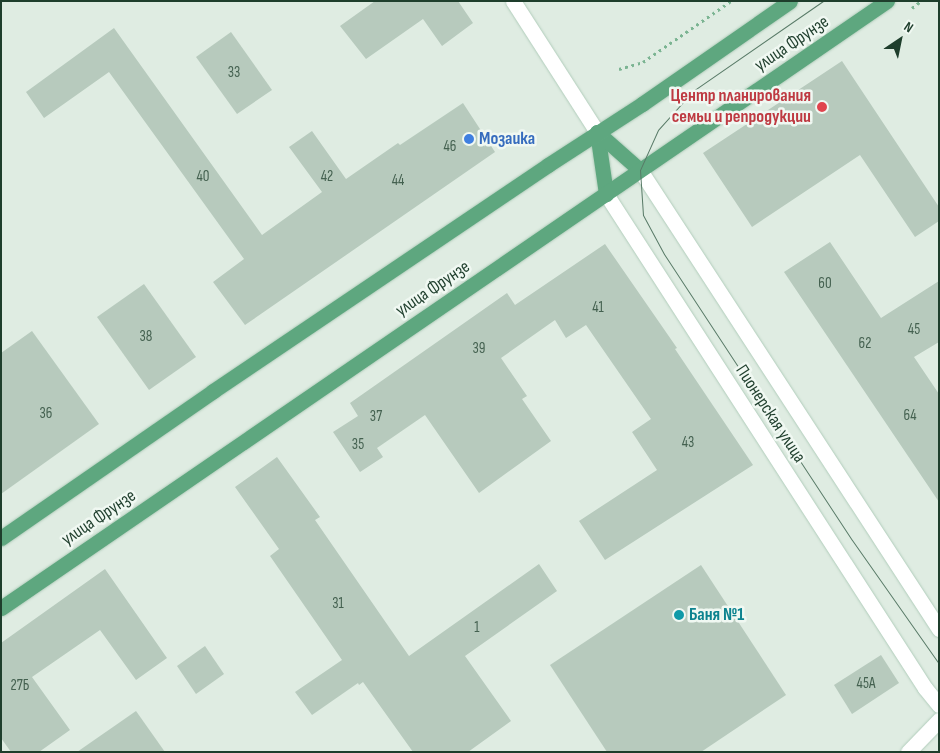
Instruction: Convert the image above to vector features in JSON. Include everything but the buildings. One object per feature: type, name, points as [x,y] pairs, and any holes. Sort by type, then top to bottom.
[{"type":"main road","name":"Пионерская улица","points":[[513,1],[597,132],[640,170],[939,629]]},
{"type":"main road","name":"улица Фрунзе","points":[[1,538],[221,385],[597,132],[659,93],[790,1]]},
{"type":"main road","name":"улица Фрунзе","points":[[1,608],[887,1]]},
{"type":"main road","name":"Пионерская улица","points":[[597,132],[606,194],[920,680],[939,705]]},
{"type":"main road","points":[[908,752],[939,720]]},
{"type":"path","points":[[619,69],[643,62],[730,1]]},
{"type":"tram line","points":[[823,1],[693,91],[658,130],[640,170],[643,215],[664,254],[852,540],[939,664]]},
{"type":"place","name":"Центр планирования семьи и репродукции","points":[[822,107]]},
{"type":"place","name":"Мозаика","points":[[469,139]]},
{"type":"place","name":"Баня №1","points":[[679,615]]}]
